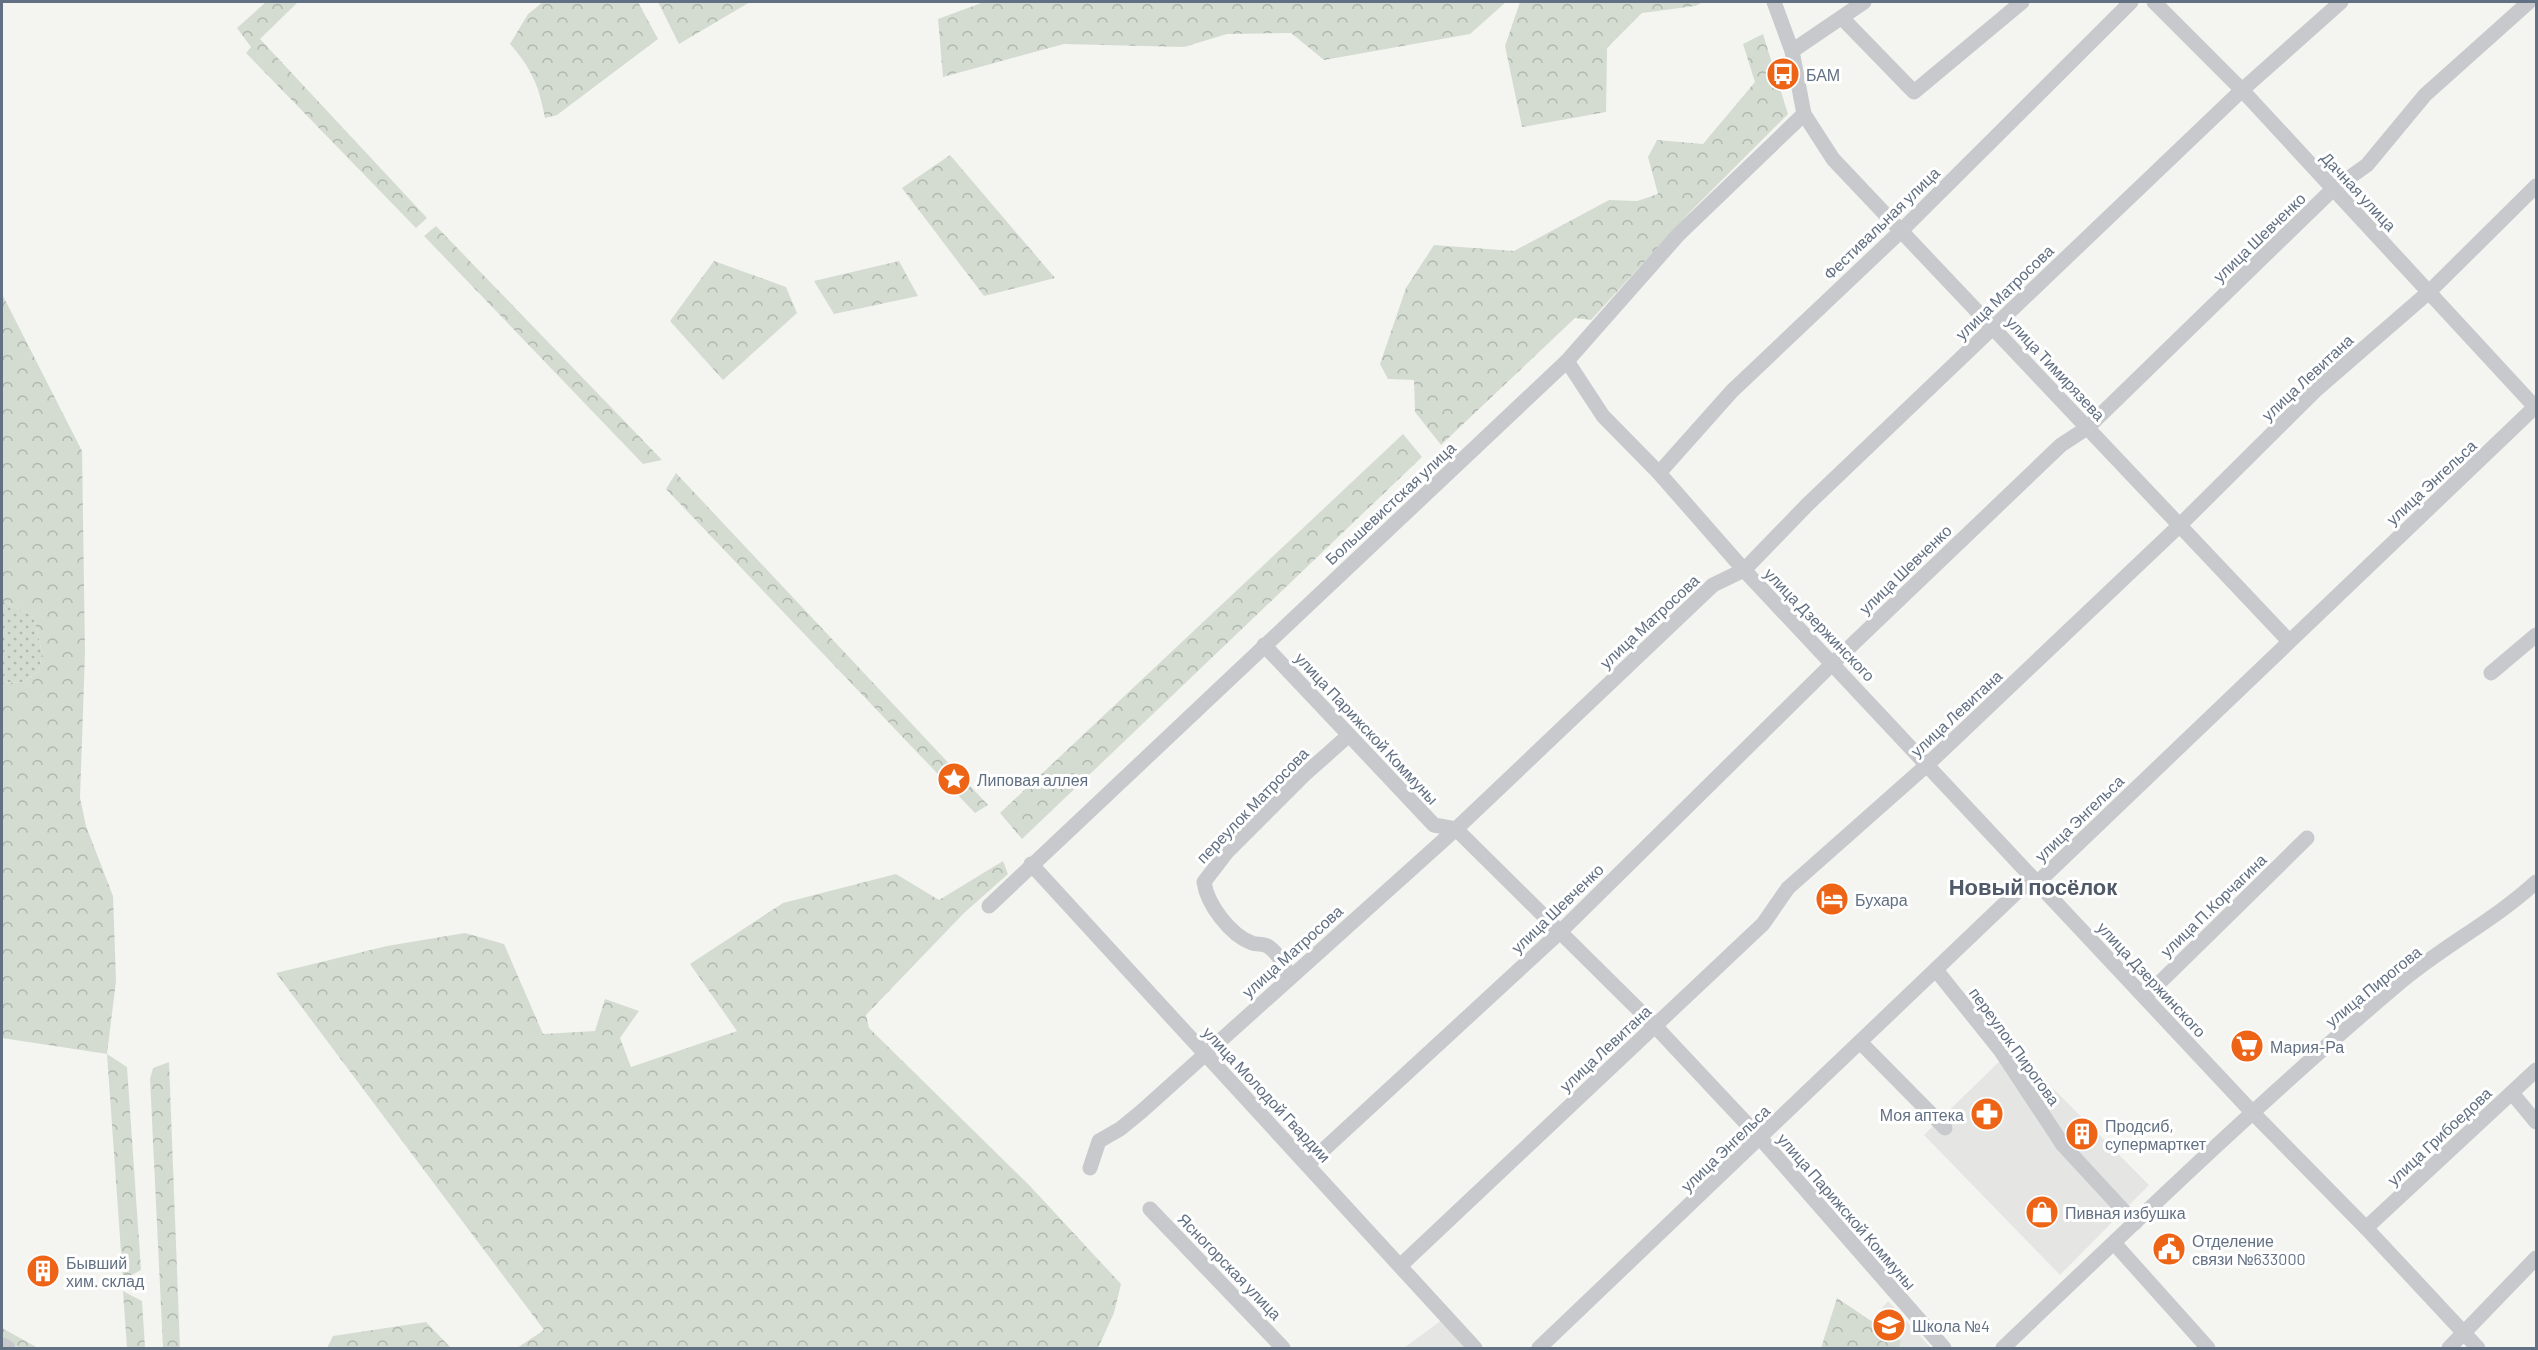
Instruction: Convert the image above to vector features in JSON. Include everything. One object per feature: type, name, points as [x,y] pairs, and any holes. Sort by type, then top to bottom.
[{"type":"street","points":[[1774,2],[1792,51],[1804,114]]},
{"type":"street","points":[[1792,51],[1864,2]]},
{"type":"street","points":[[1842,18],[1914,92],[2022,2]]},
{"type":"street","name":"Фестивальная улица","points":[[1659,473],[1732,391],[1900,231],[2131,2]]},
{"type":"street","name":"Дачная улица","points":[[2154,2],[2242,90],[2332,190],[2430,291],[2536,406]]},
{"type":"street","name":"улица Матросова","points":[[1090,1168],[1099,1141],[1135,1117],[1455,829],[1713,585],[1744,570],[1807,505],[2242,90],[2341,2]]},
{"type":"street","name":"улица Шевченко","points":[[1307,1165],[1560,932],[1833,663],[2061,445],[2087,428],[2332,190],[2367,165],[2425,96],[2529,2]]},
{"type":"street","name":"улица Тимирязева","points":[[1804,114],[1833,159],[2289,641]]},
{"type":"street","name":"Большевистская улица","points":[[988,906],[1567,361],[1679,234],[1804,114]]},
{"type":"street","name":"улица Левитана","points":[[1400,1266],[1763,924],[1788,888],[1927,765],[2180,525],[2317,389],[2430,291],[2536,186]]},
{"type":"street","name":"улица Дзержинского","points":[[1567,361],[1604,416],[1659,473],[1744,570],[2252,1112],[2366,1228],[2478,1348]]},
{"type":"street","name":"улица Энгельса","points":[[1539,1348],[1761,1139],[2021,888],[2037,883],[2536,406]]},
{"type":"street","points":[[2491,673],[2536,634]]},
{"type":"street","name":"улица Парижской Коммуны","points":[[1264,645],[1434,825],[1455,829],[1654,1026],[1761,1139],[1944,1348]]},
{"type":"street","name":"переулок Матросова","points":[[1289,978],[1278,955],[1267,945],[1251,943],[1235,933],[1206,895],[1204,882],[1227,852],[1304,775],[1349,735]]},
{"type":"street","name":"улица П.Корчагина","points":[[2145,998],[2307,838]]},
{"type":"street","name":"улица Молодой Гвардии","points":[[1031,864],[1475,1348]]},
{"type":"street","name":"улица Пирогова","points":[[2003,1348],[2252,1112],[2400,983],[2516,901],[2536,882]]},
{"type":"street","name":"переулок Пирогова","points":[[1936,970],[2001,1051],[2063,1145],[2135,1223]]},
{"type":"street","points":[[1861,1043],[1945,1128]]},
{"type":"street","name":"улица Грибоедова","points":[[2366,1228],[2536,1070]]},
{"type":"street","points":[[2512,1094],[2536,1122]]},
{"type":"street","name":"Ясногорская улица","points":[[1150,1209],[1283,1348]]},
{"type":"street","points":[[2114,1243],[2208,1348]]},
{"type":"street","points":[[2449,1348],[2536,1258]]},
{"type":"street","points":[[2,1345],[8,1348]]},
{"type":"shaded area","points":[[2013,1048],[2149,1185],[2060,1275],[1924,1135]]},
{"type":"shaded area","name":"Школа №4","points":[[1888,1301],[1931,1348],[1849,1348]]},
{"type":"shaded area","points":[[1442,1320],[1473,1348],[1404,1348]]},
{"type":"green space","points":[[266,2],[298,2],[260,39],[427,218],[416,228],[246,53],[251,47],[237,28]]},
{"type":"green space","points":[[543,2],[638,2],[658,39],[557,115],[545,118],[534,78],[510,44],[528,14]]},
{"type":"green space","points":[[658,2],[750,2],[679,44]]},
{"type":"green space","points":[[984,2],[1506,2],[1470,34],[1324,60],[1291,33],[1227,34],[1184,47],[1064,44],[943,77],[938,19]]},
{"type":"green space","points":[[1520,2],[1703,2],[1695,6],[1642,13],[1607,48],[1606,112],[1522,127],[1505,46]]},
{"type":"green space","points":[[1763,34],[1788,114],[1689,213],[1591,320],[1575,318],[1441,445],[1415,412],[1414,380],[1388,379],[1380,364],[1406,288],[1434,245],[1514,251],[1609,200],[1637,201],[1658,194],[1648,157],[1657,140],[1703,144],[1755,82],[1743,44]]},
{"type":"green space","points":[[950,155],[1055,278],[984,296],[902,188]]},
{"type":"green space","points":[[436,226],[662,460],[643,464],[424,236]]},
{"type":"green space","points":[[714,261],[786,287],[797,313],[723,380],[670,321]]},
{"type":"green space","points":[[899,261],[918,296],[834,314],[814,281]]},
{"type":"green space","points":[[2,294],[82,451],[85,653],[80,798],[86,826],[113,896],[116,981],[107,1054],[2,1038],[2,683],[23,682],[39,671],[42,652],[33,615],[2,601]]},
{"type":"green space","points":[[1403,434],[1422,457],[1022,839],[1000,813]]},
{"type":"green space","points":[[676,473],[988,805],[975,813],[666,489]]},
{"type":"green space","points":[[2,601],[33,615],[42,652],[39,671],[23,682],[2,683]]},
{"type":"green space","points":[[1003,861],[1008,874],[964,913],[866,1015],[869,1028],[1029,1185],[1121,1284],[1114,1313],[1098,1348],[517,1348],[544,1330],[276,973],[387,946],[465,933],[504,944],[543,1034],[595,1031],[605,999],[639,1011],[620,1038],[631,1067],[737,1031],[690,964],[783,903],[896,874],[939,900]]},
{"type":"green space","points":[[107,1054],[127,1067],[141,1270],[123,1280]]},
{"type":"green space","points":[[169,1062],[180,1348],[163,1348],[150,1079],[153,1068]]},
{"type":"green space","points":[[123,1291],[142,1301],[145,1348],[127,1348]]},
{"type":"green space","points":[[1837,1298],[1901,1341],[1899,1348],[1821,1348]]},
{"type":"green space","points":[[426,1322],[451,1348],[327,1348],[333,1336]]},
{"type":"green space","points":[[2,1328],[38,1348],[19,1348],[2,1338]]},
{"type":"place","name":"БАМ","points":[[1783,74]]},
{"type":"place","name":"Липовая аллея","points":[[954,779]]},
{"type":"place","name":"Бухара","points":[[1832,899]]},
{"type":"place","name":"Мария-Ра","points":[[2247,1046]]},
{"type":"place","name":"Моя аптека","points":[[1987,1114]]},
{"type":"place","name":"Продсиб, супермарткет","points":[[2082,1134]]},
{"type":"place","name":"Пивная избушка","points":[[2042,1212]]},
{"type":"place","name":"Отделение связи №633000","points":[[2169,1249]]},
{"type":"place","name":"Бывший хим. склад","points":[[43,1271]]},
{"type":"place","name":"Школа №4","points":[[1889,1325]]},
{"type":"district","name":"Новый посёлок","points":[[2033,886]]}]
